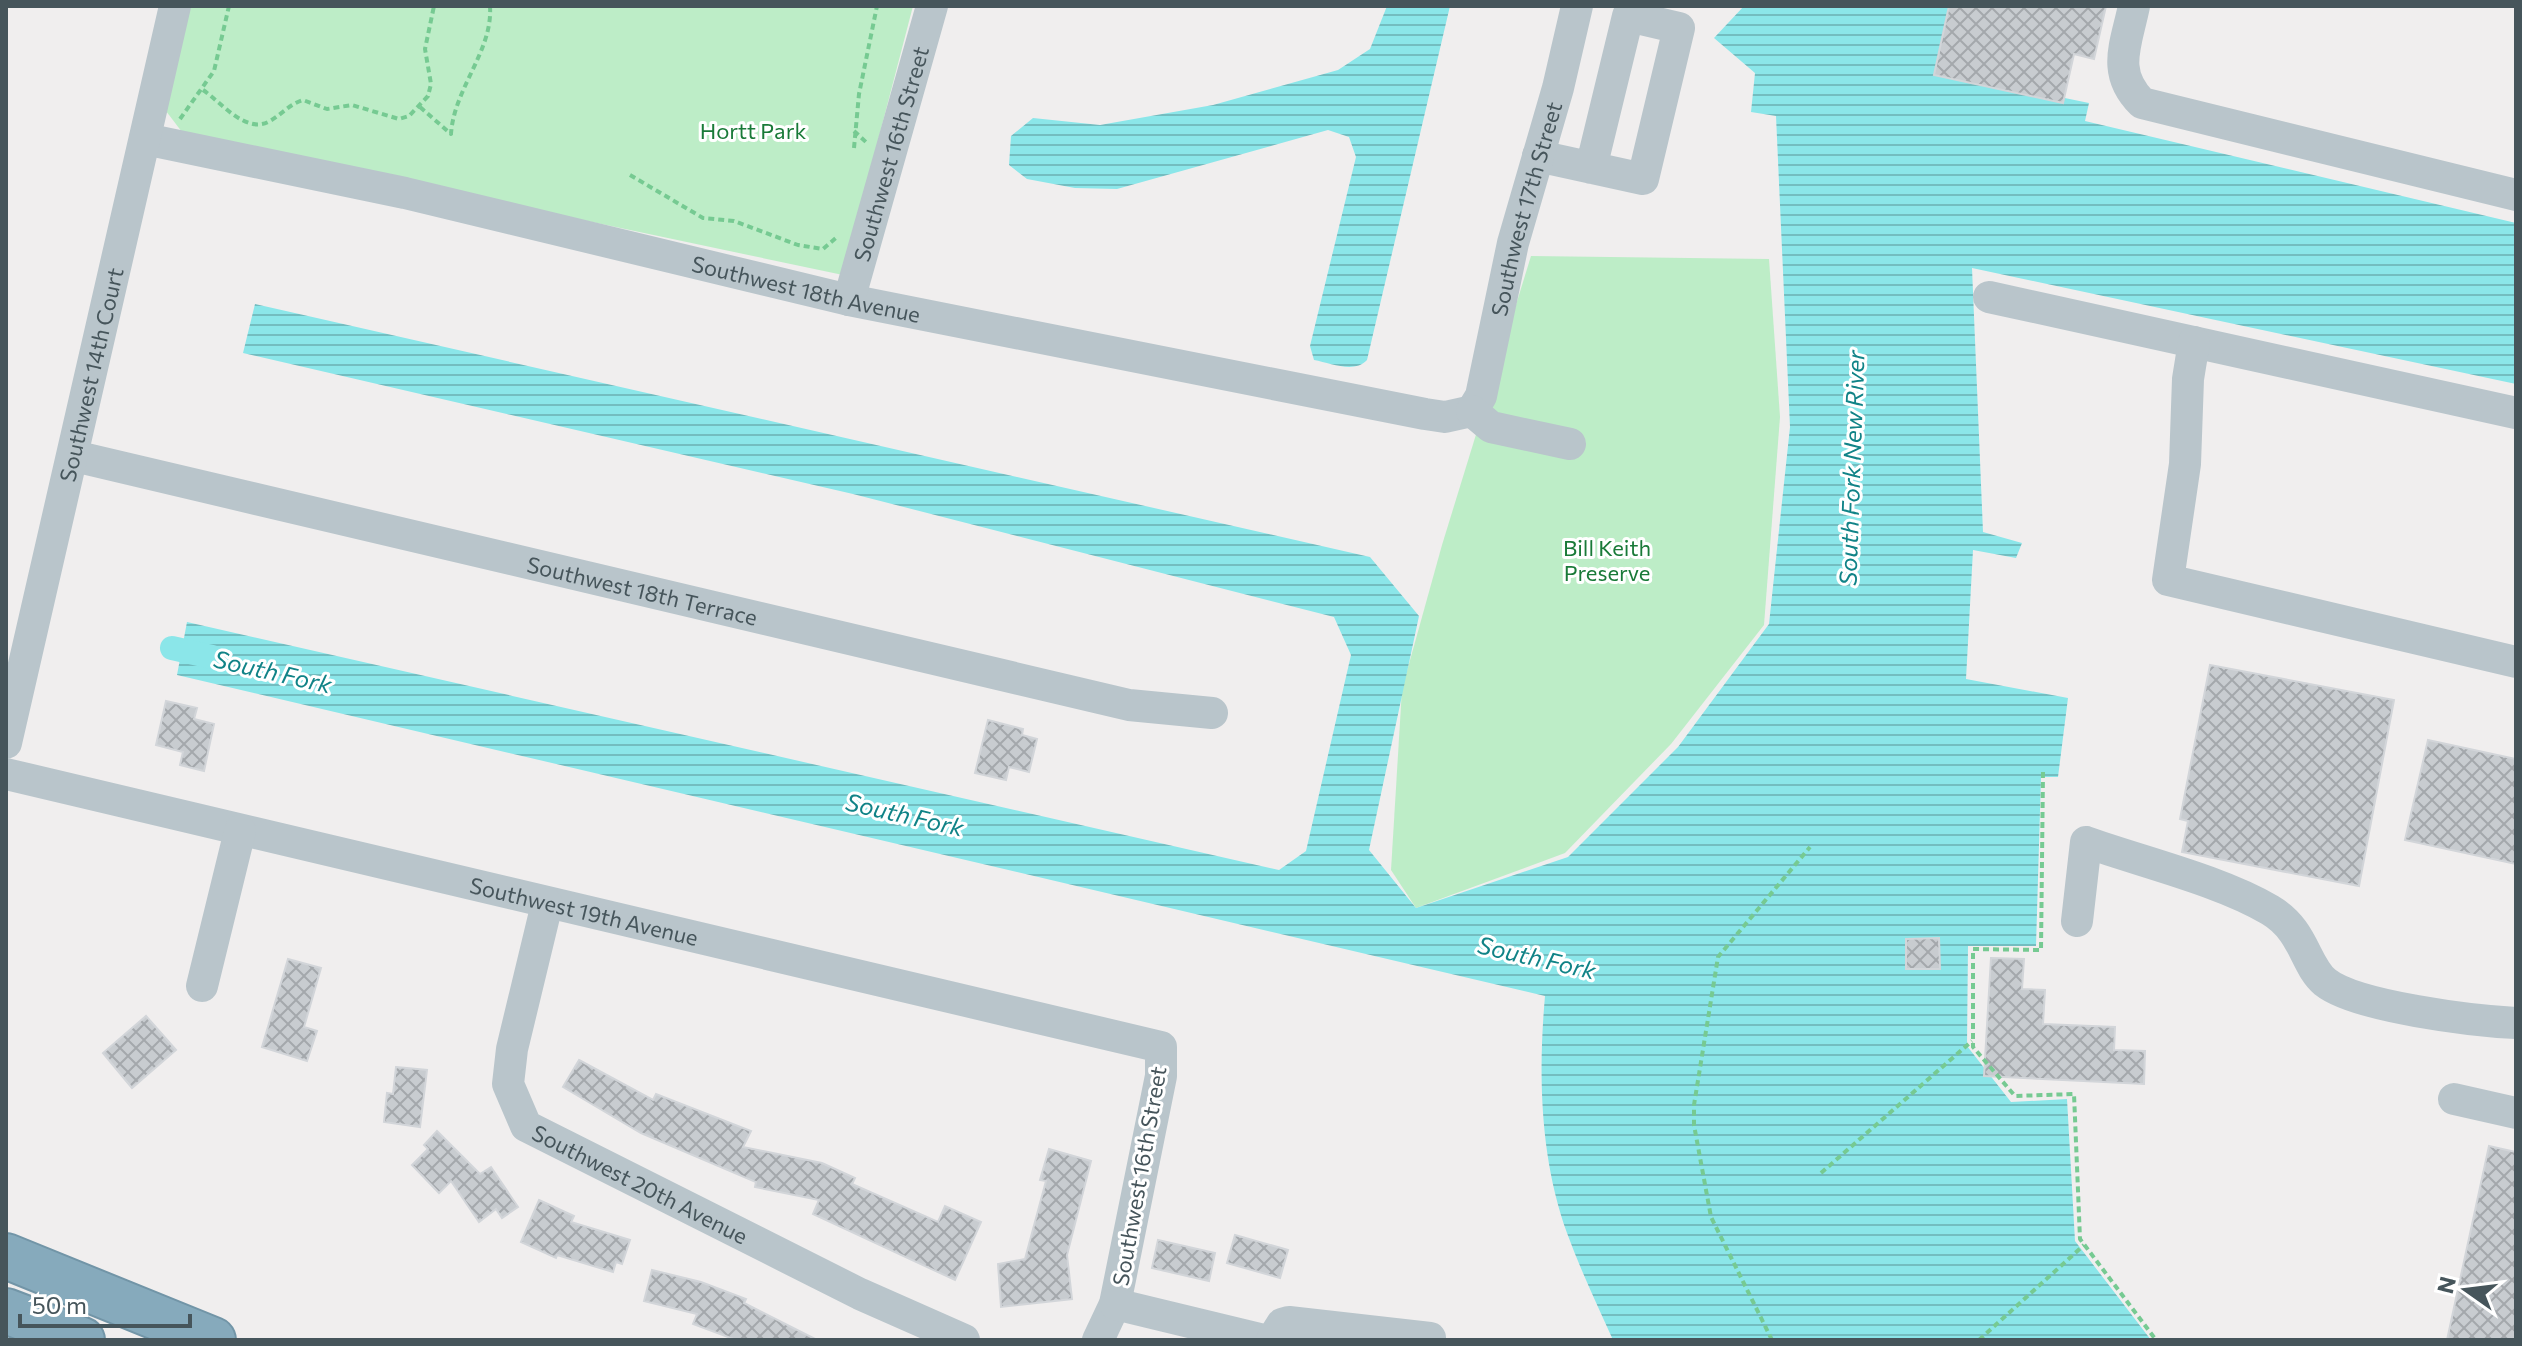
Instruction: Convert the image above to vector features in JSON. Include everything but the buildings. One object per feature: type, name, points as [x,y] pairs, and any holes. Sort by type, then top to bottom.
[{"type":"highway","points":[[6,1256],[213,1340]]},
{"type":"highway","points":[[6,1311],[82,1340]]},
{"type":"street","name":"Southwest 14th Court","points":[[6,743],[175,6]]},
{"type":"street","name":"Southwest 16th Street","points":[[849,300],[932,6]]},
{"type":"street","name":"Southwest 17th Street","points":[[1472,411],[1481,396],[1513,243],[1577,6]]},
{"type":"street","points":[[2134,6],[2122,63],[2125,87],[2142,103],[2516,195]]},
{"type":"street","points":[[1538,156],[1591,168],[1643,179],[1679,28],[1628,16],[1591,168]]},
{"type":"street","name":"Southwest 18th Avenue","points":[[145,139],[405,193],[849,300],[1425,414],[1445,417],[1472,411]]},
{"type":"street","points":[[1989,297],[2516,413]]},
{"type":"street","points":[[2194,342],[2188,379],[2185,464],[2168,580],[2516,662]]},
{"type":"street","points":[[1472,411],[1491,427],[1570,444]]},
{"type":"street","name":"Southwest 18th Terrace","points":[[74,456],[1129,705],[1212,713]]},
{"type":"street","name":"Southwest 19th Avenue","points":[[6,774],[1161,1047]]},
{"type":"street","points":[[202,986],[240,831]]},
{"type":"street","points":[[2077,921],[2086,842],[2246,898],[2272,912],[2295,930],[2324,981],[2354,995],[2471,1021],[2516,1023]]},
{"type":"street","name":"Southwest 20th Avenue","points":[[547,904],[512,1049],[508,1084],[526,1126],[860,1294],[964,1340]]},
{"type":"street","name":"Southwest 16th Street","points":[[1115,1304],[1161,1076],[1161,1047]]},
{"type":"street","points":[[2454,1099],[2516,1113]]},
{"type":"street","points":[[1098,1340],[1115,1304],[1264,1340]]},
{"type":"street","points":[[1272,1340],[1282,1324],[1289,1322],[1430,1338]]},
{"type":"path","points":[[177,122],[203,90],[216,65],[229,6]]},
{"type":"path","points":[[203,90],[245,122],[255,125],[265,124],[303,100],[327,109],[362,106],[399,119],[409,116],[420,107],[431,84],[425,49],[434,6]]},
{"type":"path","points":[[420,107],[451,134],[456,104],[488,30],[490,6]]},
{"type":"path","points":[[854,148],[854,131],[877,6]]},
{"type":"path","points":[[854,131],[867,142],[869,151]]},
{"type":"path","points":[[630,175],[703,218],[748,225],[810,248],[823,249],[841,233]]},
{"type":"path","points":[[2043,772],[2041,950],[1973,949],[1973,1047],[2015,1096],[2074,1094],[2080,1239],[2156,1340]]},
{"type":"path","points":[[1772,1340],[1711,1217],[1694,1125],[1694,1105],[1718,957],[1810,847]]},
{"type":"path","points":[[1821,1173],[1972,1041]]},
{"type":"path","points":[[1979,1340],[2084,1245]]},
{"type":"green space","name":"Hortt Park","points":[[189,6],[913,6],[843,275],[185,136],[166,111]]},
{"type":"green space","name":"Bill Keith Preserve","points":[[1531,256],[1769,259],[1780,417],[1764,625],[1671,744],[1565,853],[1416,908],[1391,870],[1402,689],[1442,545]]},
{"type":"water","points":[[1387,6],[1450,6],[1367,360],[1362,364],[1342,366],[1314,360],[1310,346],[1356,157],[1349,137],[1328,130],[1117,189],[1075,188],[1027,179],[1009,165],[1011,136],[1033,118],[1100,125],[1213,105],[1338,70],[1370,49]]},
{"type":"water","name":"South Fork New River","points":[[1744,6],[1963,6],[1949,74],[2089,103],[2085,121],[2516,223],[2516,384],[1972,268],[1983,532],[2022,543],[2016,558],[1973,550],[1966,679],[2068,698],[2058,777],[2041,777],[2036,946],[1968,946],[1967,1046],[2011,1102],[2067,1099],[2075,1241],[2151,1340],[1613,1340],[1572,1246],[1551,1175],[1543,1116],[1545,996],[177,675],[187,622],[1279,870],[1306,851],[1351,655],[1334,617],[853,494],[243,353],[255,304],[1370,557],[1419,616],[1369,850],[1416,908],[1568,857],[1678,747],[1769,624],[1790,427],[1776,116],[1751,112],[1755,73],[1714,38]]},
{"type":"waterway","name":"South Fork","points":[[172,648],[212,657]]}]
